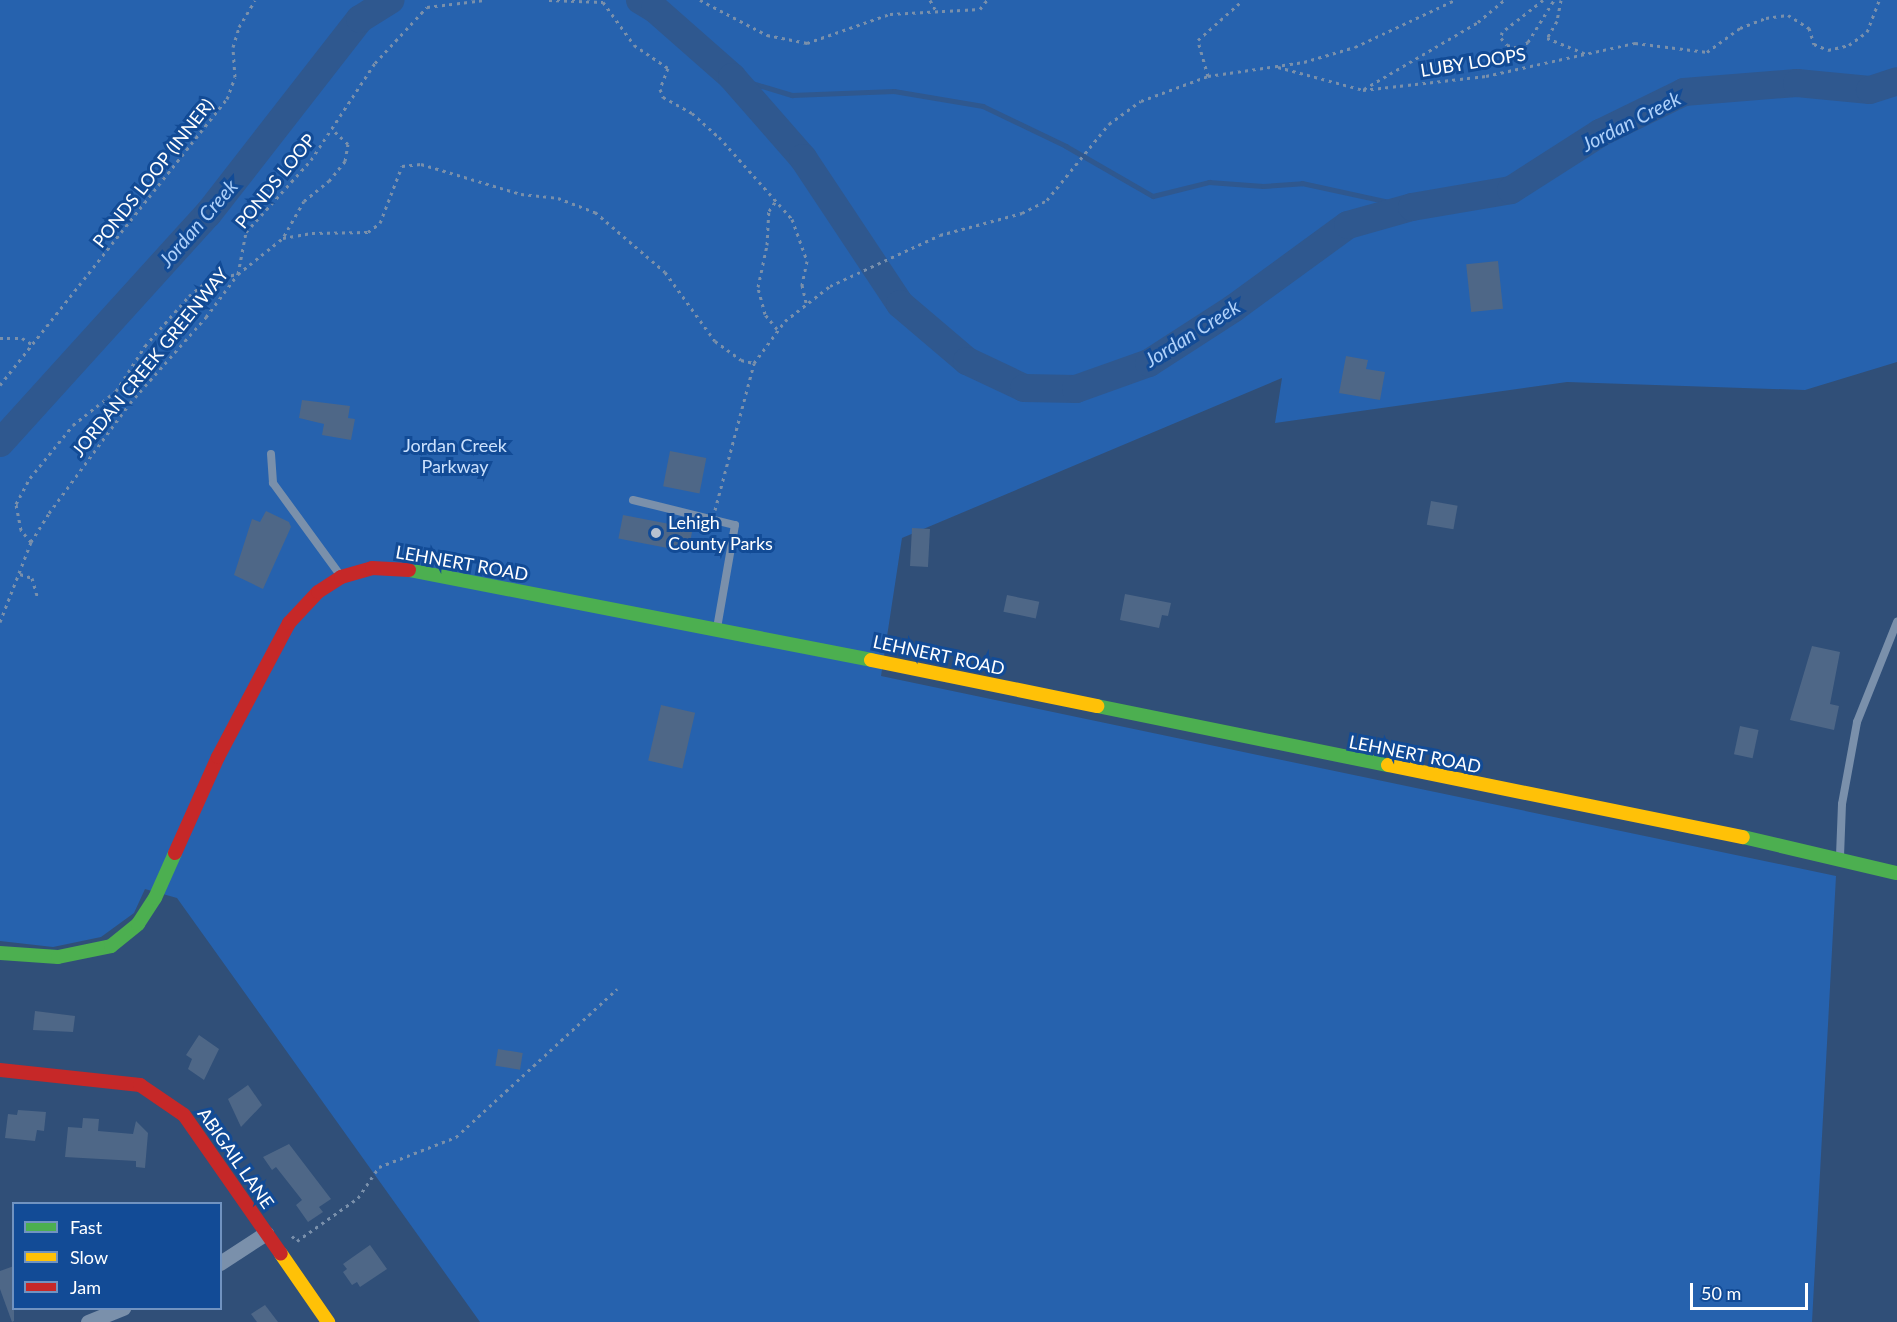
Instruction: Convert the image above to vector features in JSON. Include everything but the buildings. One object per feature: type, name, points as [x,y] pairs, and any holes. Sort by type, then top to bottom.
[{"type":"street","name":"LEHNERT ROAD","points":[[0,953],[58,957],[102,948],[126,936],[155,898],[218,757],[290,623],[318,592],[341,577],[372,568],[422,571],[716,629],[1840,857],[1897,873]]},
{"type":"street","name":"ABIGAIL LANE","points":[[0,1070],[140,1085],[184,1115],[328,1322]]},
{"type":"street","points":[[222,1262],[266,1233]]},
{"type":"street","points":[[88,1322],[118,1310]]},
{"type":"lane","points":[[271,454],[273,483],[341,577]]},
{"type":"lane","points":[[633,500],[713,517],[735,525],[716,629]]},
{"type":"lane","points":[[1840,857],[1842,804],[1857,722],[1897,622]]},
{"type":"path","name":"PONDS LOOP (INNER)","points":[[0,385],[227,99],[235,77],[233,47],[239,27],[255,0]]},
{"type":"path","name":"PONDS LOOP","points":[[238,274],[246,232],[333,130],[375,63],[427,7],[485,0]]},
{"type":"path","points":[[549,0],[603,2],[634,45],[668,68],[660,89],[663,97],[692,113],[719,137],[777,199],[792,219],[806,251],[802,285],[806,303]]},
{"type":"path","points":[[700,0],[767,35],[807,44],[891,14],[980,9],[987,0]]},
{"type":"path","points":[[930,0],[936,11]]},
{"type":"path","points":[[1208,76],[1198,40],[1243,0]]},
{"type":"path","points":[[713,517],[754,363],[777,330],[806,303],[830,286],[911,246],[958,228],[1022,213],[1059,190],[1109,124],[1142,100],[1208,76],[1276,67],[1355,47],[1455,0]]},
{"type":"path","name":"LUBY LOOPS","points":[[1363,90],[1478,22],[1504,0]]},
{"type":"path","name":"LUBY LOOPS","points":[[1543,0],[1502,32],[1501,38],[1507,45],[1520,48],[1527,42],[1554,0]]},
{"type":"path","name":"LUBY LOOPS","points":[[1561,0],[1557,21],[1547,38],[1588,55]]},
{"type":"path","name":"LUBY LOOPS","points":[[1276,67],[1363,90],[1486,76],[1635,43],[1707,52],[1740,28],[1766,18],[1788,15],[1809,28],[1814,44],[1828,50],[1849,45],[1867,32],[1879,0]]},
{"type":"path","points":[[283,238],[304,201],[329,181],[345,161],[348,144],[333,130]]},
{"type":"path","points":[[283,238],[368,232],[380,223],[402,166],[411,163],[521,194],[558,198],[595,212],[613,224],[665,272],[716,341],[741,360],[754,363]]},
{"type":"path","points":[[777,199],[769,211],[767,245],[758,286],[765,314],[777,330]]},
{"type":"path","name":"JORDAN CREEK GREENWAY","points":[[0,622],[31,542],[100,442],[238,274],[283,238]]},
{"type":"path","points":[[31,542],[21,530],[16,504],[30,478],[74,425],[116,391],[145,346],[189,296],[209,280],[238,274]]},
{"type":"path","points":[[0,338],[22,338],[33,345]]},
{"type":"path","points":[[20,574],[32,578],[38,599]]},
{"type":"path","points":[[292,1236],[297,1241],[358,1198],[379,1167],[456,1137],[617,989]]},
{"type":"green space","name":"Jordan Creek Parkway","points":[[0,0],[1897,0],[1897,362],[1805,390],[1567,382],[1275,423],[1282,378],[902,538],[881,676],[1836,876],[1812,1322],[480,1322],[177,898],[145,889],[134,913],[101,937],[53,947],[0,941]]},
{"type":"waterway","name":"Jordan Creek","points":[[0,443],[208,214],[360,19],[391,0]]},
{"type":"waterway","name":"Jordan Creek","points":[[640,0],[655,9],[732,77],[803,158],[900,304],[967,361],[1024,388],[1076,389],[1149,363],[1234,308],[1348,225],[1412,207],[1511,190],[1600,133],[1684,92],[1797,83],[1870,90],[1897,81]]},
{"type":"waterway","name":"Jordan Creek","points":[[732,77],[792,95],[894,91],[983,106],[1066,146],[1153,196],[1209,182],[1263,186],[1302,183],[1412,207]]},
{"type":"traffic: fast","points":[[409,570],[871,660]]},
{"type":"traffic: fast","points":[[1097,706],[1388,765]]},
{"type":"traffic: fast","points":[[1743,837],[1897,873]]},
{"type":"traffic: fast","points":[[0,953],[58,957],[111,946],[138,924],[155,898],[175,853]]},
{"type":"traffic: slow","points":[[871,660],[1097,706]]},
{"type":"traffic: slow","points":[[1388,765],[1743,837]]},
{"type":"traffic: slow","points":[[281,1254],[328,1322]]},
{"type":"traffic: jam","points":[[175,853],[218,757],[289,623],[318,592],[341,577],[372,568],[409,570]]},
{"type":"traffic: jam","points":[[0,1070],[140,1085],[184,1115],[281,1254]]},
{"type":"place","name":"Lehigh County Parks","points":[[656,533]]}]
